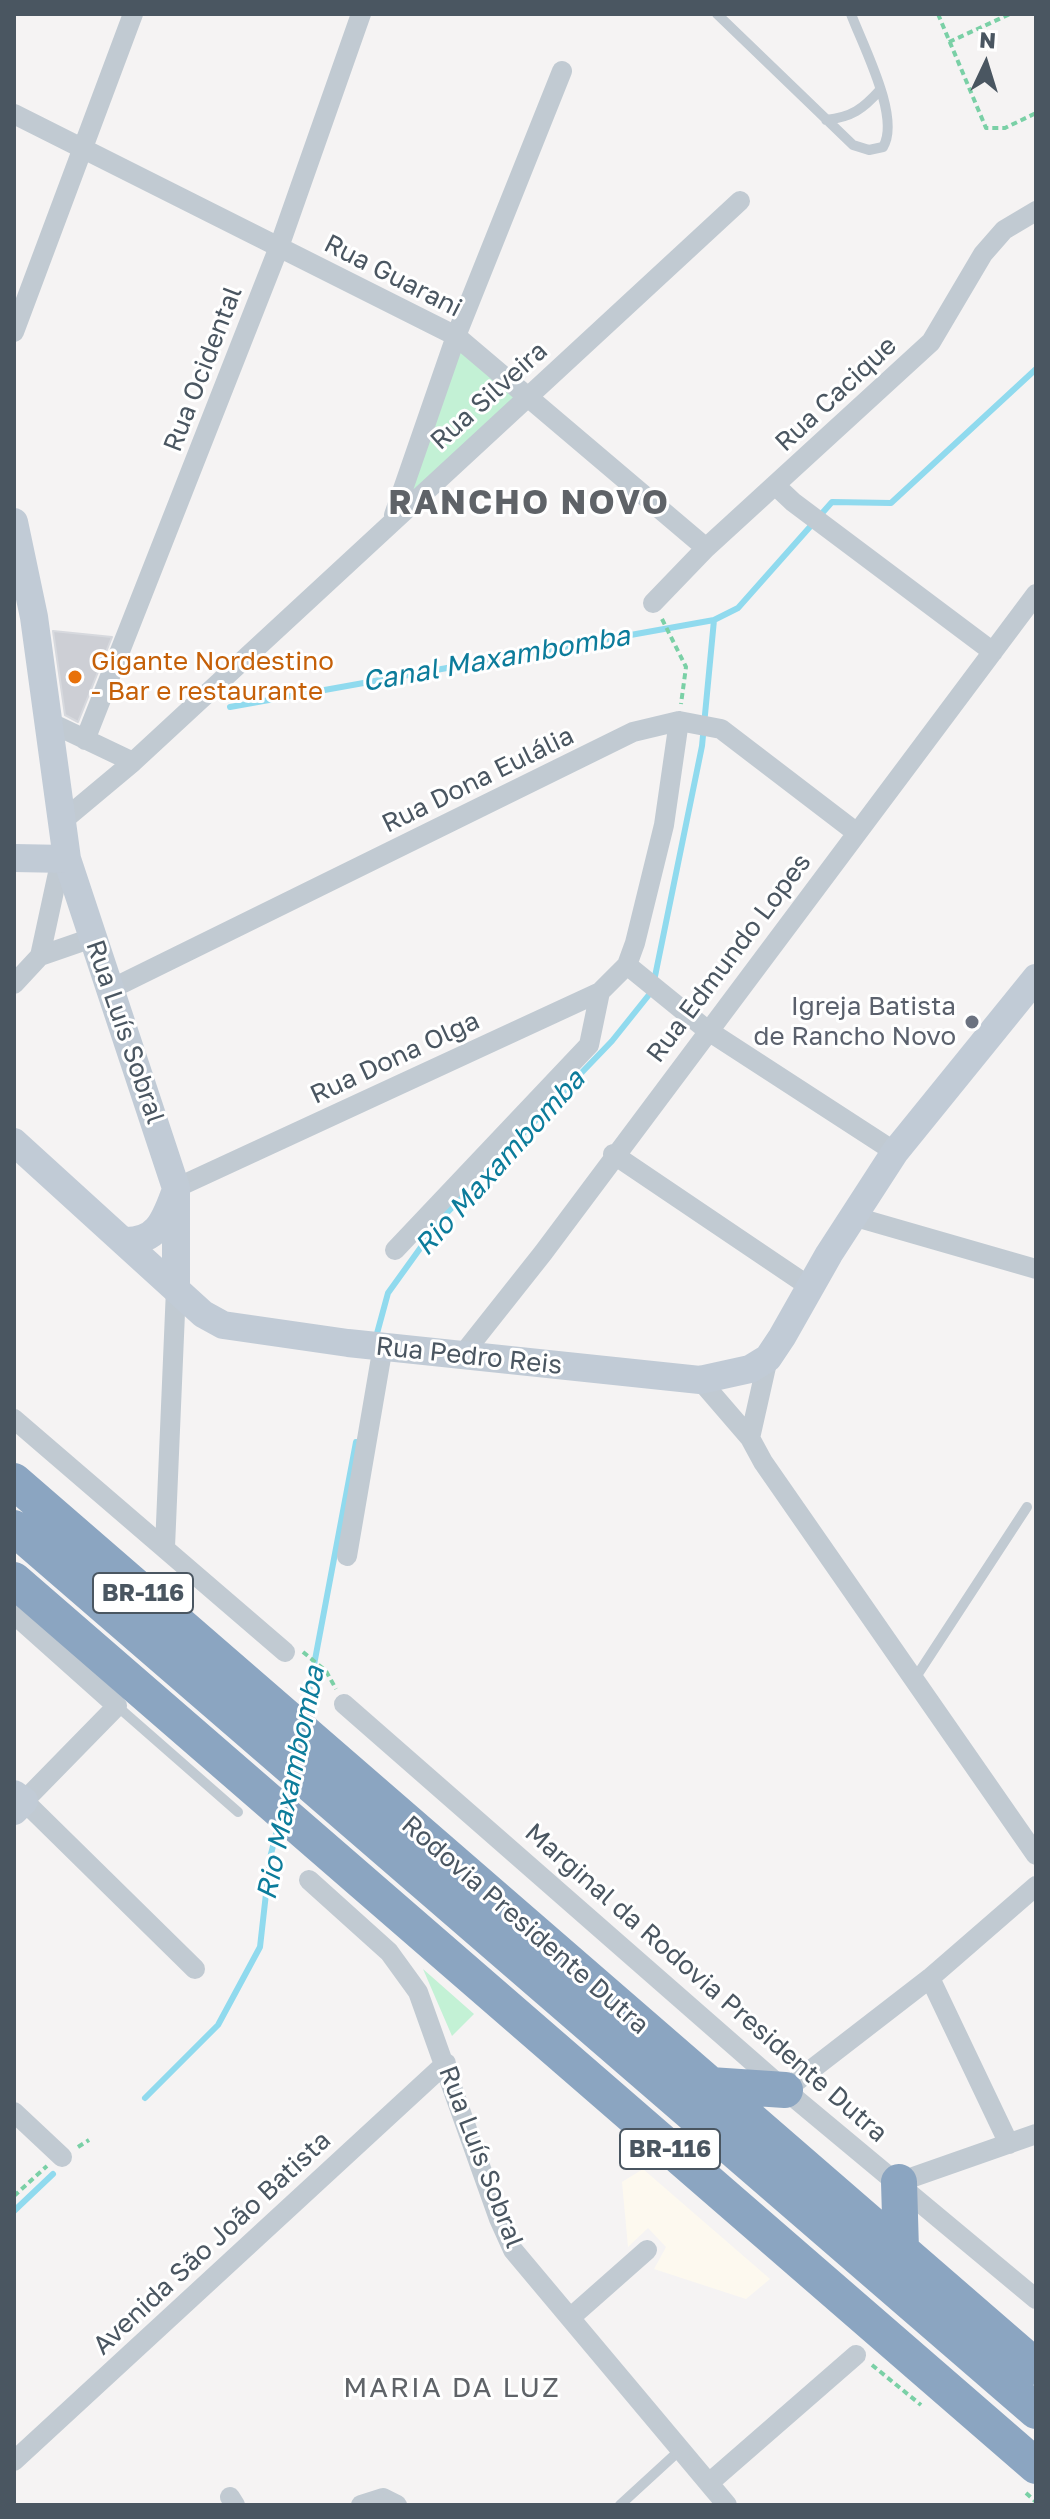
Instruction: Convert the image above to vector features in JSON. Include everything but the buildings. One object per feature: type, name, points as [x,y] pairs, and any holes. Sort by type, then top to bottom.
[{"type":"highway","name":"Rodovia Presidente Dutra","points":[[14,1481],[1036,2367]]},
{"type":"highway","name":"Rodovia Presidente Dutra","points":[[14,1528],[1036,2411]]},
{"type":"highway","name":"BR-116","points":[[14,1580],[245,1800],[304,1832],[1034,2486]]},
{"type":"highway","points":[[710,2085],[785,2090]]},
{"type":"highway","points":[[899,2182],[901,2250]]},
{"type":"main road","name":"Rua Luís Sobral","points":[[14,522],[24,615],[47,721],[64,859],[111,989],[176,1188],[176,1289]]},
{"type":"main road","points":[[14,858],[64,859]]},
{"type":"main road","points":[[768,1358],[852,1216],[895,1152],[1036,978]]},
{"type":"main road","name":"Rua Pedro Reis","points":[[14,1142],[210,1319],[223,1325],[348,1343],[700,1380],[735,1375],[768,1358]]},
{"type":"main road","points":[[124,1241],[147,1238],[156,1232],[176,1188]]},
{"type":"street","points":[[14,332],[133,14]]},
{"type":"street","name":"Rua Ocidental","points":[[85,740],[279,247],[361,14]]},
{"type":"street","points":[[392,519],[456,336],[562,71]]},
{"type":"street","name":"Rua Guarani","points":[[14,114],[456,336],[706,548]]},
{"type":"street","name":"Rua Silveira","points":[[60,823],[133,762],[392,519],[740,201]]},
{"type":"street","name":"Rua Cacique","points":[[657,610],[706,548],[931,342],[983,254],[1004,230],[1036,211]]},
{"type":"street","points":[[775,485],[793,502],[993,652]]},
{"type":"street","name":"Rua Edmundo Lopes","points":[[463,1354],[543,1253],[613,1154],[1036,594]]},
{"type":"street","points":[[47,721],[133,762]]},
{"type":"street","points":[[683,722],[664,825],[627,965],[707,1030],[895,1152]]},
{"type":"street","name":"Rua Dona Eulália","points":[[111,989],[633,732],[683,722],[721,729],[857,833]]},
{"type":"street","points":[[40,956],[64,859]]},
{"type":"street","points":[[14,984],[40,956],[92,938]]},
{"type":"street","name":"Rua Dona Olga","points":[[176,1188],[600,992],[627,965]]},
{"type":"street","points":[[395,1250],[589,1045],[600,992]]},
{"type":"street","points":[[613,1154],[810,1287]]},
{"type":"street","points":[[852,1216],[1036,1269]]},
{"type":"street","name":"Rua Luís Sobral","points":[[165,1547],[176,1289]]},
{"type":"street","points":[[347,1556],[382,1346]]},
{"type":"street","points":[[750,1438],[768,1358]]},
{"type":"street","points":[[700,1380],[750,1438],[763,1462],[1036,1855]]},
{"type":"street","points":[[14,1419],[295,1652]]},
{"type":"street","points":[[14,1614],[117,1706],[17,1802],[195,1969]]},
{"type":"street","name":"Marginal da Rodovia Presidente Dutra","points":[[344,1704],[785,2090],[1036,2299]]},
{"type":"street","name":"Rua Luís Sobral","points":[[309,1880],[402,1966],[427,2009],[507,2238],[525,2268],[727,2505]]},
{"type":"street","points":[[785,2090],[930,1978],[1036,1886]]},
{"type":"street","points":[[930,1978],[1009,2144]]},
{"type":"street","name":"Avenida São João Batista","points":[[14,2461],[446,2063]]},
{"type":"street","points":[[14,2112],[62,2157]]},
{"type":"street","points":[[899,2182],[1036,2134]]},
{"type":"street","points":[[570,2318],[647,2250]]},
{"type":"street","points":[[709,2483],[856,2355]]},
{"type":"street","points":[[361,2505],[383,2498],[397,2505]]},
{"type":"lane","points":[[717,14],[853,145],[869,150],[883,147],[889,137],[889,125],[880,90],[851,14]]},
{"type":"lane","points":[[826,120],[849,117],[865,107],[880,90]]},
{"type":"lane","points":[[914,1680],[1027,1507]]},
{"type":"lane","points":[[117,1706],[245,1800]]},
{"type":"lane","points":[[620,2505],[680,2450]]},
{"type":"path","points":[[938,14],[986,128],[1005,128],[1036,113]]},
{"type":"path","points":[[949,42],[1010,14]]},
{"type":"path","points":[[657,610],[676,641],[686,667],[683,722]]},
{"type":"path","points":[[295,1652],[326,1671]]},
{"type":"shaded area","points":[[643,2169],[770,2279],[746,2299],[654,2269],[666,2247],[648,2228],[628,2247],[622,2182]]},
{"type":"green space","points":[[458,340],[524,392],[396,513]]},
{"type":"green space","points":[[423,1969],[474,2014],[452,2036]]},
{"type":"waterway","name":"Canal Maxambomba","points":[[230,707],[714,620],[738,608],[832,502],[891,503],[1036,369]]},
{"type":"waterway","name":"Rio Maxambomba","points":[[376,1337],[388,1293],[442,1218],[612,1041],[652,991],[702,746],[714,620]]},
{"type":"waterway","name":"Rio Maxambomba","points":[[304,1718],[356,1442]]},
{"type":"waterway","name":"Rio Maxambomba","points":[[145,2098],[218,2025],[260,1947],[270,1858],[278,1826]]},
{"type":"waterway","name":"Rio Maxambomba","points":[[14,2211],[53,2174]]},
{"type":"place","name":"Gigante Nordestino - Bar e restaurante","points":[[75,677]]},
{"type":"place","name":"Igreja Batista de Rancho Novo","points":[[972,1022]]},
{"type":"district","name":"RANCHO NOVO","points":[[529,503]]},
{"type":"district","name":"MARIA DA LUZ","points":[[452,2388]]}]
